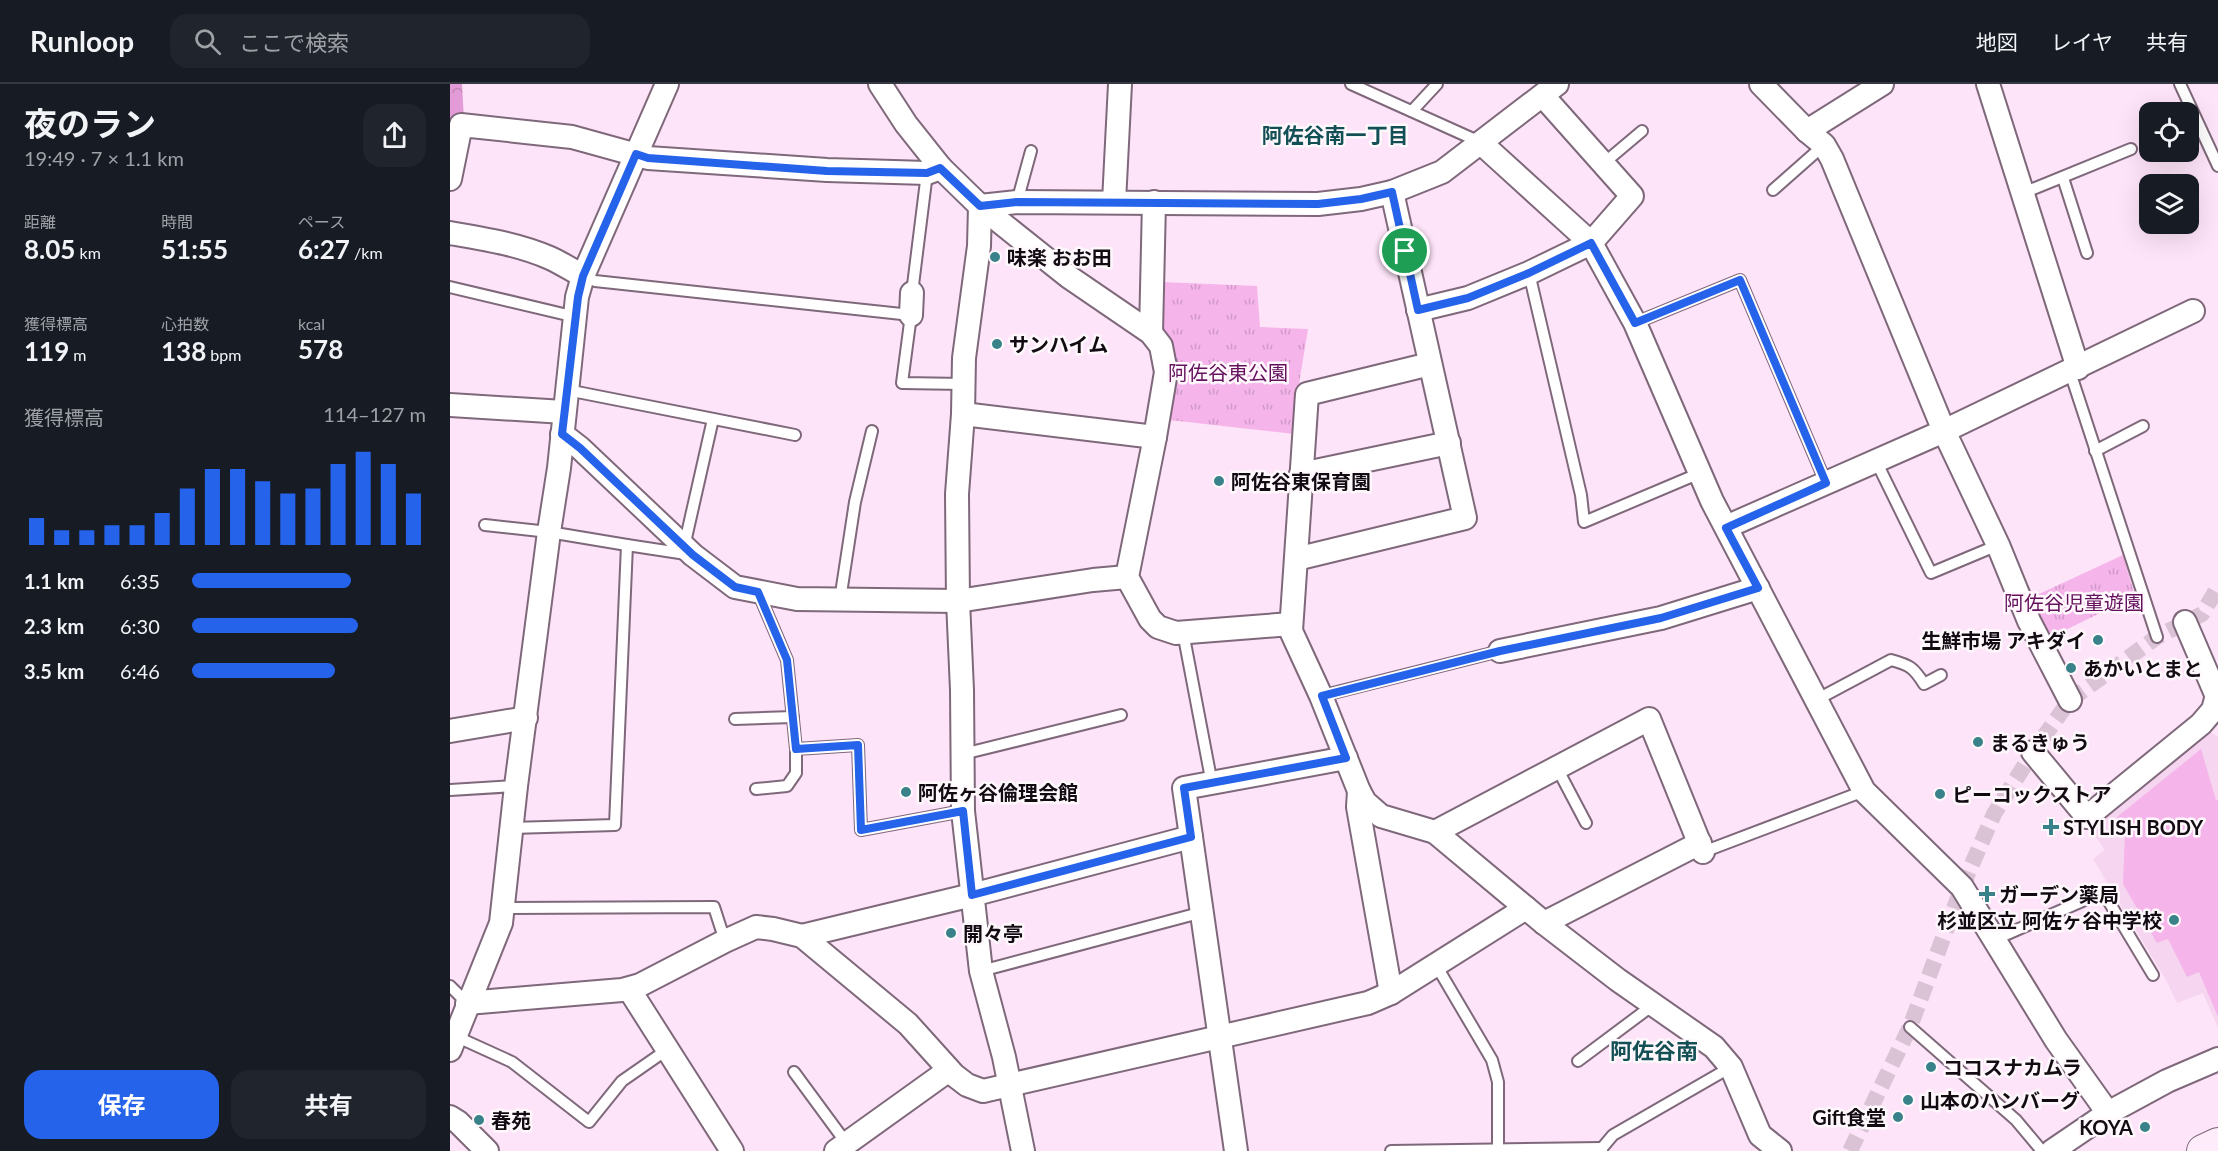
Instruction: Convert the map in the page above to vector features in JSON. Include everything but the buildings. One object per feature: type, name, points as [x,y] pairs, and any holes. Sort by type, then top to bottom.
[{"type":"main road","points":[[2203,1151],[2218,1144]]},
{"type":"street","points":[[452,1043],[501,923],[516,786],[578,297],[583,276],[667,84]]},
{"type":"street","points":[[880,84],[934,170],[1069,277],[1151,333],[1161,346],[1166,372],[1127,577],[1150,619],[1158,627],[1176,633],[1291,624]]},
{"type":"street","points":[[1114,202],[1120,84]]},
{"type":"street","points":[[1761,84],[1815,138],[1832,159],[1944,431],[1998,545],[2028,621],[2070,700]]},
{"type":"street","points":[[1815,138],[1882,84]]},
{"type":"street","points":[[1988,84],[2023,193],[2074,370]]},
{"type":"street","points":[[980,206],[1017,202],[1318,204],[1361,199],[1392,192],[1442,172],[1550,90],[1604,163],[1632,196],[1591,243],[1529,273],[1468,298],[1418,310]]},
{"type":"street","points":[[450,179],[461,125],[572,137],[648,158],[827,171],[934,170]]},
{"type":"street","points":[[1480,142],[1591,243],[1635,323],[1726,528],[1864,791],[1962,887],[2056,1040],[2108,1113]]},
{"type":"street","points":[[1296,559],[1465,518],[1392,192]]},
{"type":"street","points":[[1151,333],[1154,202]]},
{"type":"street","points":[[980,206],[979,246],[964,358],[963,414],[957,494],[963,811],[981,971],[1004,1057],[1008,1087],[1023,1151]]},
{"type":"street","points":[[450,233],[530,250],[583,276]]},
{"type":"street","points":[[1726,528],[1944,431],[2193,311]]},
{"type":"street","points":[[1430,364],[1307,394],[1291,631],[1322,696],[1359,791],[1365,802],[1381,816],[1435,832],[1544,923],[1653,1005],[1714,1047],[1731,1067],[1760,1135],[1780,1151]]},
{"type":"street","points":[[450,405],[564,412]]},
{"type":"street","points":[[564,412],[580,448],[688,551],[735,587],[797,599],[958,601],[1093,580],[1127,577]]},
{"type":"street","points":[[963,414],[1155,437]]},
{"type":"street","points":[[1301,474],[1449,443]]},
{"type":"street","points":[[1500,651],[1661,618],[1758,588]]},
{"type":"street","points":[[2033,753],[2087,817],[2201,724],[2213,710],[2218,696],[2185,622]]},
{"type":"street","points":[[450,731],[526,718]]},
{"type":"street","points":[[1435,832],[1649,719],[1702,848],[1544,923]]},
{"type":"street","points":[[1236,1151],[1184,788],[1346,758]]},
{"type":"street","points":[[1359,791],[1358,807],[1391,993]]},
{"type":"street","points":[[802,936],[972,895],[1191,837]]},
{"type":"street","points":[[467,1004],[629,988],[640,985],[756,927],[773,929],[802,936],[908,1024],[949,1070],[967,1085],[983,1091],[1368,1004],[1391,993],[1526,908]]},
{"type":"street","points":[[629,988],[732,1151]]},
{"type":"street","points":[[2052,1151],[2108,1113],[2167,1081],[2218,1059]]},
{"type":"street","points":[[841,1148],[949,1070]]},
{"type":"street","points":[[450,1117],[487,1151]]},
{"type":"lane","points":[[1351,84],[1480,142]]},
{"type":"lane","points":[[1412,111],[1437,84]]},
{"type":"lane","points":[[2180,84],[2218,166]]},
{"type":"lane","points":[[1604,163],[1642,131]]},
{"type":"lane","points":[[1773,190],[1815,138]]},
{"type":"lane","points":[[2023,193],[2131,149]]},
{"type":"lane","points":[[1017,202],[1031,151]]},
{"type":"lane","points":[[934,170],[912,304],[902,383],[964,384]]},
{"type":"lane","points":[[2063,178],[2087,253]]},
{"type":"lane","points":[[1529,273],[1581,495],[1584,522],[1700,473]]},
{"type":"lane","points":[[583,276],[595,281],[912,304]]},
{"type":"lane","points":[[1635,323],[1740,280],[1826,483]]},
{"type":"lane","points":[[450,287],[576,317]]},
{"type":"lane","points":[[2074,370],[2095,451],[2157,636]]},
{"type":"lane","points":[[564,412],[713,419],[795,435]]},
{"type":"lane","points":[[485,525],[549,532],[627,546],[688,551],[713,419]]},
{"type":"lane","points":[[2095,451],[2143,426]]},
{"type":"lane","points":[[840,600],[855,502],[872,431]]},
{"type":"lane","points":[[1876,461],[1931,573],[1998,545]]},
{"type":"lane","points":[[511,828],[615,825],[627,546]]},
{"type":"lane","points":[[756,789],[787,786],[796,773],[796,749],[787,660],[758,592]]},
{"type":"lane","points":[[1183,632],[1212,784]]},
{"type":"lane","points":[[1322,696],[1500,651]]},
{"type":"lane","points":[[1816,700],[1891,660],[1907,664],[1924,684],[1941,675]]},
{"type":"lane","points":[[963,754],[1121,714]]},
{"type":"lane","points":[[735,718],[793,717]]},
{"type":"lane","points":[[796,749],[858,745],[861,830],[963,811]]},
{"type":"lane","points":[[1557,768],[1586,823]]},
{"type":"lane","points":[[450,790],[516,786]]},
{"type":"lane","points":[[1702,848],[1864,791]]},
{"type":"lane","points":[[1996,939],[2103,892],[2153,975]]},
{"type":"lane","points":[[502,908],[714,907],[725,941]]},
{"type":"lane","points":[[981,971],[1203,912]]},
{"type":"lane","points":[[1436,964],[1492,1060],[1498,1083],[1498,1149]]},
{"type":"lane","points":[[450,986],[467,1004]]},
{"type":"lane","points":[[1578,1062],[1653,1005]]},
{"type":"lane","points":[[1910,1027],[2016,1120],[2042,1151]]},
{"type":"lane","points":[[452,1043],[512,1062],[589,1122],[622,1081],[668,1049]]},
{"type":"lane","points":[[1391,1151],[1602,1150],[1613,1135],[1731,1067]]},
{"type":"lane","points":[[794,1072],[841,1148]]},
{"type":"shaded area","name":"杉並区立 阿佐ヶ谷中学校","points":[[2206,730],[2218,736],[2218,1028],[2203,993],[2177,1003],[2166,980],[2093,859],[2105,850],[2087,825]]},
{"type":"green space","points":[[450,84],[462,84],[464,120],[450,132]]},
{"type":"green space","name":"阿佐谷東公園","points":[[1162,282],[1257,286],[1260,327],[1308,329],[1298,390],[1294,434],[1169,420],[1158,330]]},
{"type":"green space","name":"阿佐谷児童遊園","points":[[2123,555],[2135,596],[2047,639],[2028,599]]},
{"type":"green space","name":"杉並区立 阿佐ヶ谷中学校","points":[[2201,749],[2216,800],[2218,800],[2218,1017],[2199,972],[2187,977],[2168,939],[2157,943],[2123,884],[2125,833],[2117,817]]},
{"type":"tunnel","points":[[1850,1151],[1910,1027],[1962,887],[1994,814],[2033,752],[2070,700],[2157,637],[2202,614],[2218,587]]},
{"type":"place","name":"味楽 おお田","points":[[995,257]]},
{"type":"place","name":"サンハイム","points":[[997,344]]},
{"type":"place","name":"阿佐谷東保育園","points":[[1219,481]]},
{"type":"place","name":"生鮮市場 アキダイ","points":[[2098,640]]},
{"type":"place","name":"あかいとまと","points":[[2071,668]]},
{"type":"place","name":"まるきゅう","points":[[1978,742]]},
{"type":"place","name":"阿佐ヶ谷倫理会館","points":[[906,792]]},
{"type":"place","name":"ピーコックストア","points":[[1940,794]]},
{"type":"place","name":"STYLISH BODY","points":[[2051,827]]},
{"type":"place","name":"ガーデン薬局","points":[[1987,894]]},
{"type":"place","name":"杉並区立 阿佐ヶ谷中学校","points":[[2174,920]]},
{"type":"place","name":"開々亭","points":[[951,933]]},
{"type":"place","name":"ココスナカムラ","points":[[1931,1067]]},
{"type":"place","name":"山本のハンバーグ","points":[[1908,1100]]},
{"type":"place","name":"Gift食堂","points":[[1898,1117]]},
{"type":"place","name":"春苑","points":[[479,1120]]},
{"type":"place","name":"KOYA","points":[[2145,1127]]},
{"type":"district","name":"阿佐谷南一丁目","points":[[1335,134]]},
{"type":"district","name":"阿佐谷南","points":[[1654,1050]]},
{"type":"route","points":[[636,154],[648,158],[827,171],[927,173],[940,168],[980,206],[1017,202],[1318,204],[1361,199],[1392,192],[1405,251],[1418,310],[1468,298],[1529,273],[1591,243],[1635,323],[1740,280],[1826,483],[1726,528],[1758,588],[1661,618],[1500,651],[1322,696],[1346,758],[1184,788],[1191,837],[972,895],[963,811],[861,830],[858,745],[796,749],[787,660],[758,592],[735,587],[693,555],[580,448],[562,434],[578,297],[583,276],[636,154]]}]
